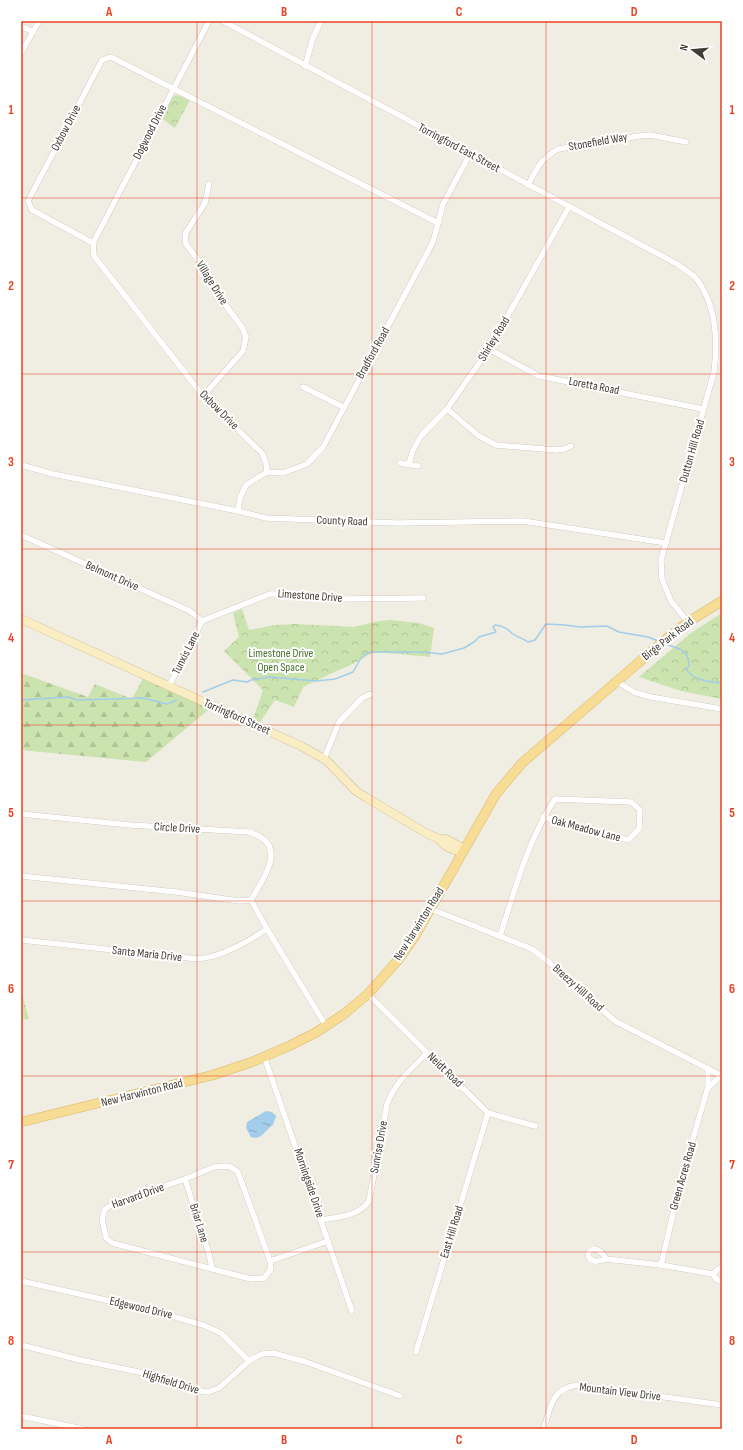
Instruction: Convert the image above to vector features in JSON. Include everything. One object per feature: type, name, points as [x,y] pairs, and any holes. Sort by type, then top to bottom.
[{"type":"main road","name":"Birge Park Road","points":[[616,681],[688,622],[722,601]]},
{"type":"main road","name":"Torringford Street","points":[[21,619],[298,745],[324,759],[359,794],[439,839],[446,839],[459,846],[463,851]]},
{"type":"main road","name":"New Harwinton Road","points":[[21,1122],[213,1075],[289,1046],[326,1026],[368,994],[398,960],[415,936],[496,794],[522,763],[616,681]]},
{"type":"street","points":[[21,53],[39,21]]},
{"type":"street","name":"Dogwood Drive","points":[[93,243],[209,21]]},
{"type":"street","name":"Torringford East Street","points":[[223,21],[675,263],[694,276]]},
{"type":"street","points":[[305,66],[313,38],[321,21]]},
{"type":"street","points":[[21,26],[33,32]]},
{"type":"street","name":"Oxbow Drive","points":[[267,472],[266,463],[262,454],[203,396],[94,256],[93,243],[32,210],[28,201],[102,60],[111,56],[438,223]]},
{"type":"street","name":"Stonefield Way","points":[[528,185],[540,163],[547,156],[558,150],[650,135],[686,142]]},
{"type":"street","name":"Bradford Road","points":[[267,472],[283,473],[306,464],[323,447],[343,407],[433,242],[443,204],[470,154]]},
{"type":"street","name":"Village Drive","points":[[203,396],[243,351],[246,337],[242,326],[214,290],[210,276],[186,244],[185,234],[205,203],[209,184]]},
{"type":"street","name":"Shirley Road","points":[[409,464],[413,450],[421,436],[448,408],[489,349],[569,207]]},
{"type":"street","name":"Dutton Hill Road","points":[[688,622],[671,601],[662,579],[661,560],[714,372],[716,355],[716,339],[710,309],[705,293],[694,276]]},
{"type":"street","name":"Loretta Road","points":[[489,349],[539,376],[703,408]]},
{"type":"street","points":[[303,387],[343,407]]},
{"type":"street","points":[[448,408],[479,436],[496,445],[556,450],[571,446]]},
{"type":"street","points":[[400,463],[418,466]]},
{"type":"street","name":"County Road","points":[[21,465],[53,474],[266,518],[390,522],[523,521],[666,543]]},
{"type":"street","points":[[238,511],[240,498],[246,485],[267,472]]},
{"type":"street","name":"Belmont Drive","points":[[21,535],[190,611],[202,620]]},
{"type":"street","name":"Limestone Drive","points":[[202,620],[270,594],[290,594],[341,599],[423,598]]},
{"type":"street","name":"Tunxis Lane","points":[[170,686],[202,620]]},
{"type":"street","points":[[616,681],[640,694],[676,702],[722,709]]},
{"type":"street","points":[[324,759],[339,722],[362,698],[371,694]]},
{"type":"street","name":"Oak Meadow Lane","points":[[500,936],[516,883],[532,840],[544,817],[555,799],[631,802],[640,810],[639,829],[628,840],[544,817]]},
{"type":"street","name":"Circle Drive","points":[[21,814],[130,825],[249,832],[259,835],[266,841],[272,853],[271,862],[251,900]]},
{"type":"street","points":[[21,876],[176,892],[240,901],[251,900],[326,1026]]},
{"type":"street","name":"Breezy Hill Road","points":[[430,909],[532,949],[550,963],[615,1021],[722,1076]]},
{"type":"street","name":"Santa Maria Drive","points":[[21,940],[198,959],[208,958],[235,949],[267,929]]},
{"type":"street","name":"Neidt Road","points":[[368,994],[488,1113],[534,1126]]},
{"type":"street","name":"Sunrise Drive","points":[[321,1220],[352,1213],[365,1208],[369,1202],[387,1104],[397,1084],[427,1053]]},
{"type":"street","name":"Morningside Drive","points":[[264,1056],[352,1311]]},
{"type":"street","name":"Green Acres Road","points":[[661,1265],[682,1176],[708,1087],[708,1068]]},
{"type":"street","points":[[708,1087],[722,1076]]},
{"type":"street","name":"East Hill Road","points":[[416,1352],[488,1113]]},
{"type":"street","name":"Harvard Drive","points":[[214,1167],[231,1167],[238,1172],[270,1261],[271,1269],[264,1278],[251,1279],[112,1243],[106,1238],[102,1219],[105,1209],[115,1203],[185,1179],[214,1167]]},
{"type":"street","name":"Briar Lane","points":[[185,1179],[212,1268]]},
{"type":"street","points":[[270,1261],[328,1241]]},
{"type":"street","points":[[606,1259],[661,1265],[713,1274],[717,1280],[722,1282]]},
{"type":"street","points":[[713,1274],[722,1268]]},
{"type":"street","name":"Edgewood Drive","points":[[21,1281],[150,1310],[203,1325],[221,1333],[249,1361]]},
{"type":"street","name":"Highfield Drive","points":[[21,1346],[139,1372],[201,1392],[208,1392],[219,1388],[249,1361],[262,1354],[273,1352],[400,1396]]},
{"type":"street","name":"Mountain View Drive","points":[[544,1429],[554,1399],[568,1386],[578,1385],[722,1405]]},
{"type":"street","points":[[21,1416],[83,1429]]},
{"type":"green space","points":[[177,95],[190,100],[175,128],[161,118],[171,98]]},
{"type":"green space","name":"Limestone Drive Open Space","points":[[242,609],[249,630],[275,625],[296,624],[354,627],[379,621],[391,620],[419,623],[434,628],[430,657],[372,653],[355,663],[303,687],[294,707],[275,700],[258,725],[252,722],[263,690],[224,651],[239,637],[233,613]]},
{"type":"green space","points":[[722,613],[722,699],[681,691],[639,677],[691,633]]},
{"type":"green space","points":[[21,673],[88,697],[95,684],[132,699],[146,673],[214,705],[146,762],[21,750]]},
{"type":"green space","points":[[21,991],[29,1019],[21,1020]]},
{"type":"water","points":[[266,1111],[272,1112],[276,1116],[273,1125],[258,1138],[251,1137],[246,1128],[247,1122]]},
{"type":"waterway","points":[[203,692],[233,680],[247,682],[271,677],[316,681],[335,679],[353,672],[365,654],[372,652],[423,652],[442,654],[464,648],[479,637],[496,632],[493,627],[495,625],[505,628],[528,642],[535,640],[546,624],[580,627],[607,626],[619,632],[648,637],[658,641]]},
{"type":"waterway","points":[[665,644],[682,650],[685,653],[689,660],[689,666],[686,669],[692,676],[707,681],[722,683]]},
{"type":"waterway","points":[[21,700],[68,697],[77,700],[143,698],[167,704],[177,700]]}]
